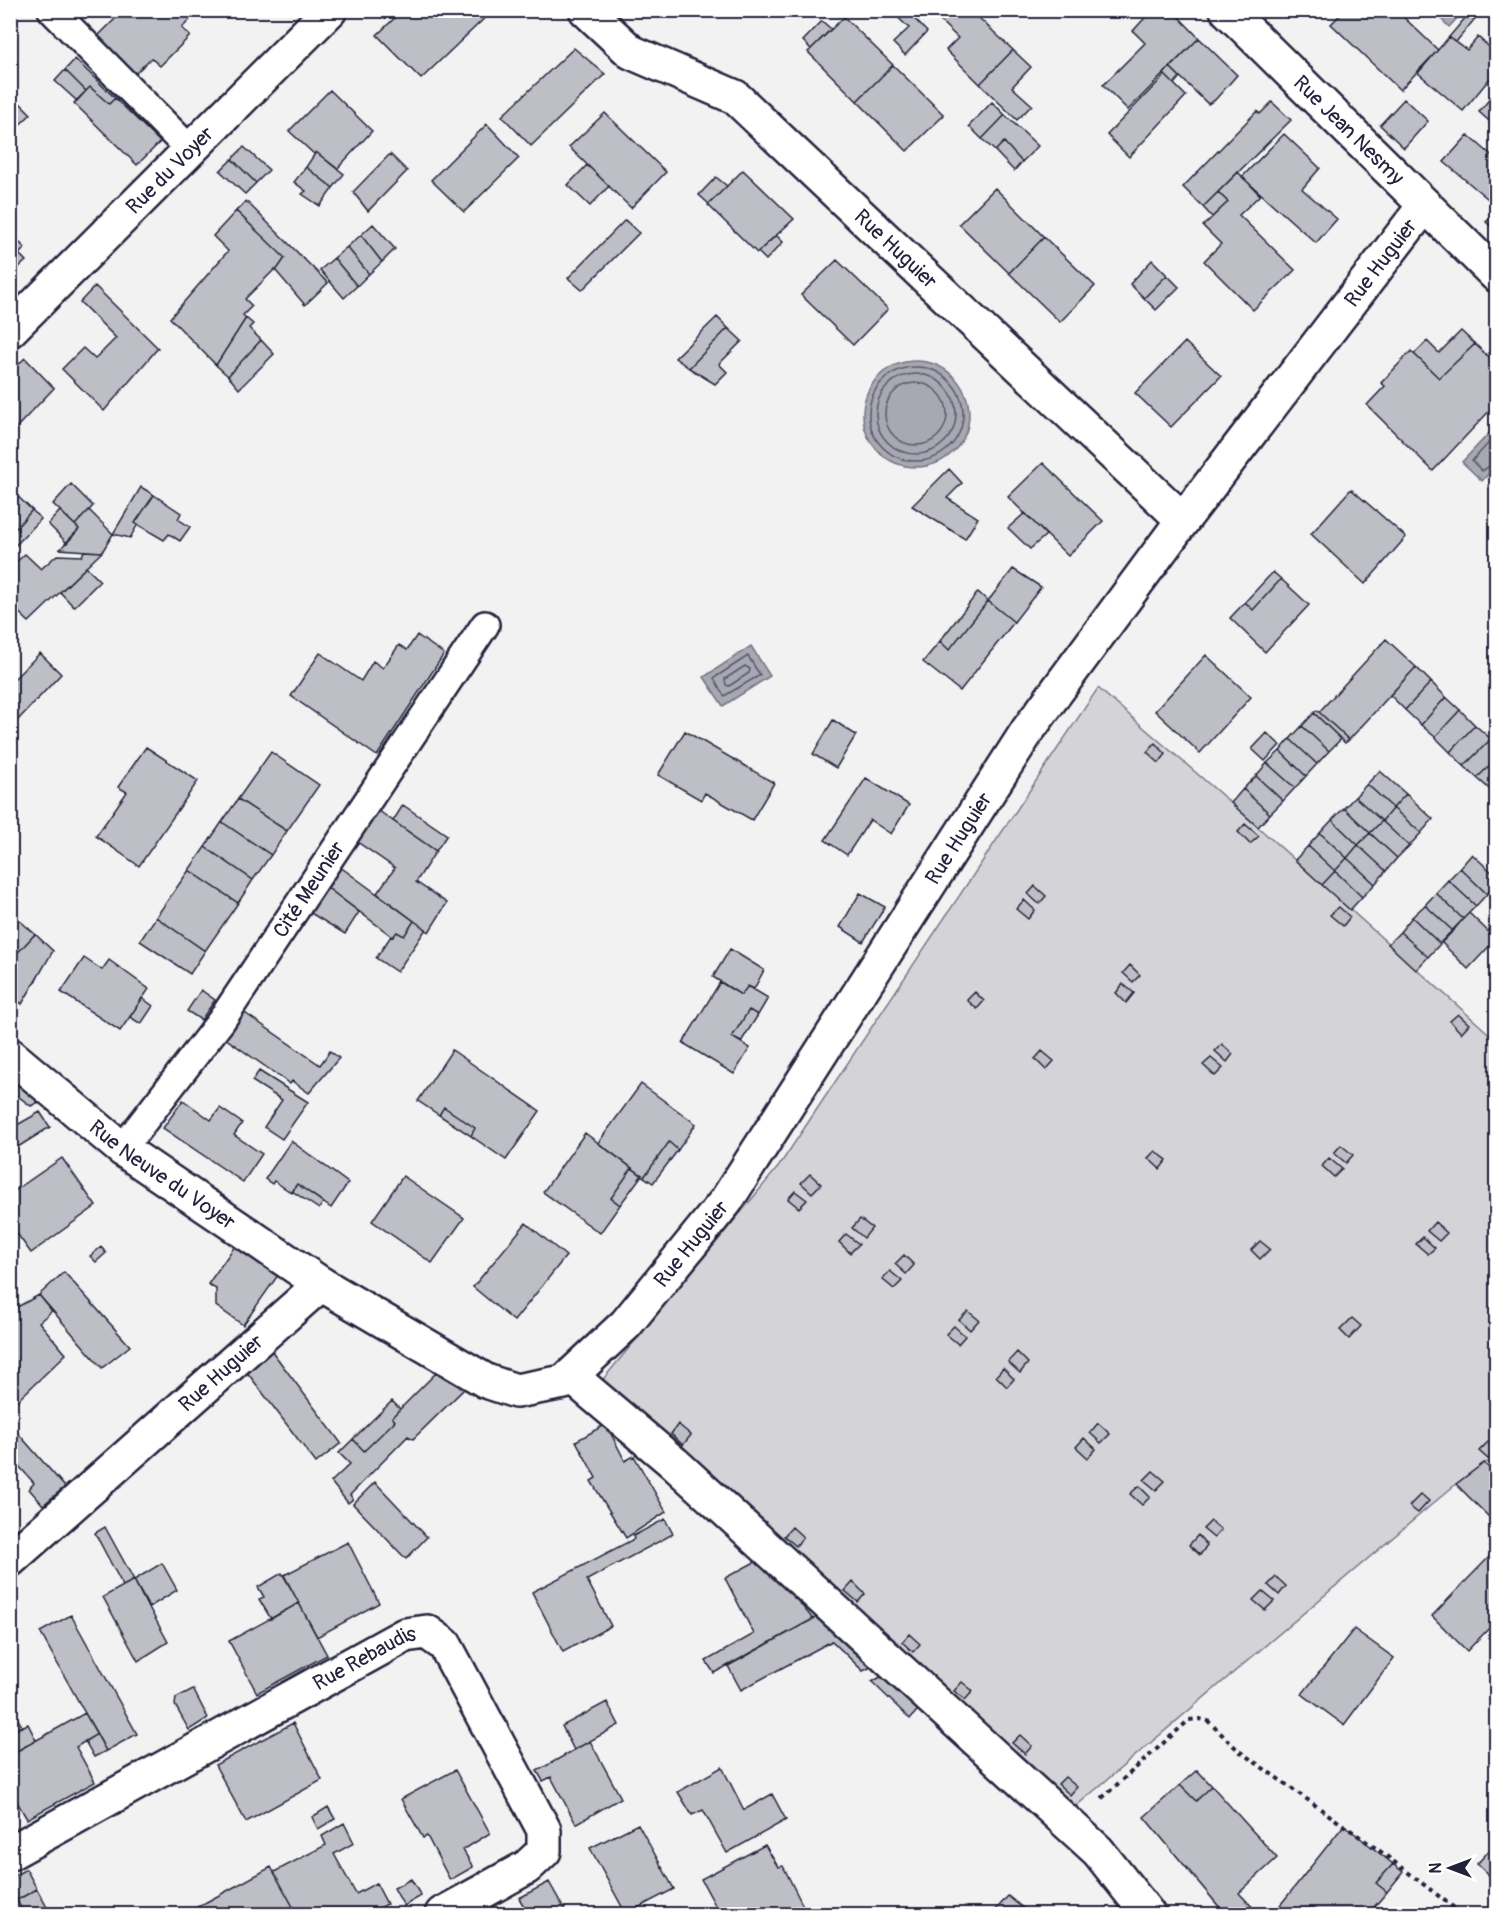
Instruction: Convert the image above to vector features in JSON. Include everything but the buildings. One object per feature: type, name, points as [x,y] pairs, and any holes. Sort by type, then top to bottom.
[{"type":"street","name":"Rue du Voyer","points":[[10,330],[330,10]]},
{"type":"street","name":"Rue Huguier","points":[[586,10],[631,52],[735,97],[1182,520]]},
{"type":"street","name":"Rue Jean Nesmy","points":[[1227,10],[1497,275]]},
{"type":"street","name":"Rue Huguier","points":[[10,1560],[321,1284],[486,1381],[516,1390],[547,1387],[564,1382],[626,1324],[726,1201],[1028,730],[1182,520],[1425,205]]},
{"type":"street","name":"Rue Neuve du Voyer","points":[[10,1055],[122,1149],[321,1284]]},
{"type":"street","points":[[571,1376],[683,1471],[1098,1851],[1148,1914]]},
{"type":"street","name":"Rue Rebaudis","points":[[10,1853],[405,1635],[427,1632],[445,1645],[544,1830],[544,1851],[526,1867],[442,1914]]},
{"type":"lane","points":[[52,10],[190,150]]},
{"type":"lane","name":"Cité Meunier","points":[[122,1149],[221,1021],[485,625]]},
{"type":"path","points":[[1069,1825],[1189,1720],[1200,1719],[1208,1721],[1239,1751],[1384,1854],[1462,1914]]},
{"type":"shaded area","points":[[1098,688],[1231,803],[1496,1040],[1496,1461],[1484,1463],[1456,1484],[1069,1812],[600,1383],[779,1166]]},
{"type":"water","points":[[1432,10],[1464,10],[1464,11],[1449,27]]},
{"type":"water","points":[[916,361],[936,365],[954,376],[965,394],[969,414],[965,434],[954,452],[936,463],[916,467],[896,463],[878,452],[867,434],[863,414],[867,394],[878,376],[896,365]]},
{"type":"water","points":[[1496,426],[1496,466],[1482,481],[1462,462]]},
{"type":"water","points":[[751,646],[770,676],[723,706],[704,677]]}]
